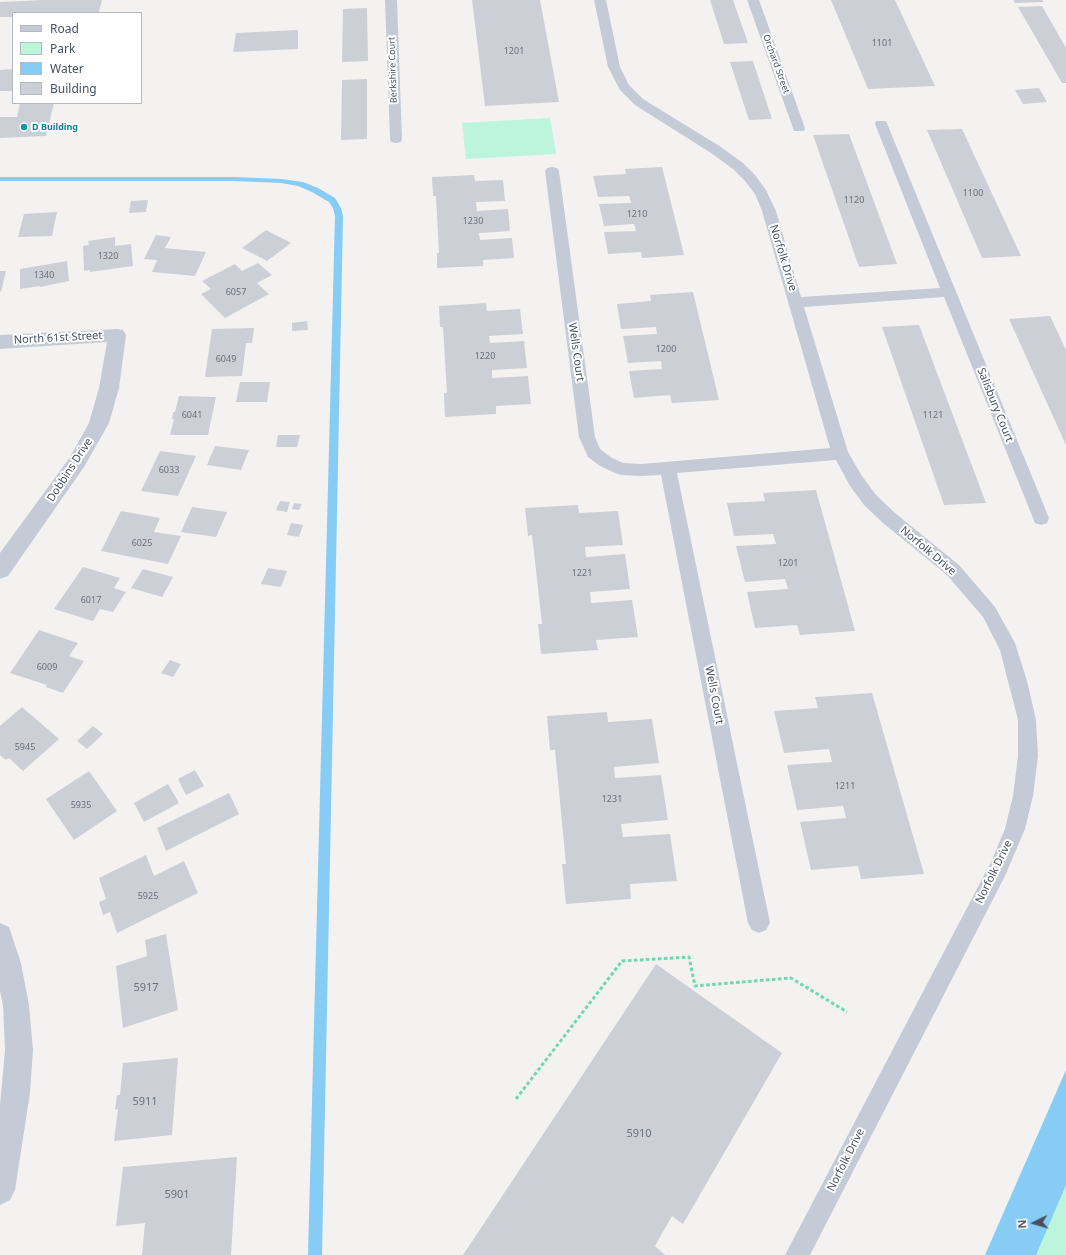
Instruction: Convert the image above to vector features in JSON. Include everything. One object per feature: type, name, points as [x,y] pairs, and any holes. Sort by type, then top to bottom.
[{"type":"street","name":"North 61st Street","points":[[0,342],[117,335]]},
{"type":"street","name":"Dobbins Drive","points":[[0,570],[90,442],[99,422],[109,388],[117,335]]},
{"type":"street","points":[[0,936],[8,963],[16,1005],[19,1050],[16,1093],[0,1190]]},
{"type":"lane","name":"Berkshire Court","points":[[391,0],[396,139]]},
{"type":"lane","name":"Norfolk Drive","points":[[600,0],[614,67],[624,87],[639,102],[716,150],[732,162],[750,178],[761,193],[769,211],[840,453],[856,481],[870,500],[889,518],[953,570],[989,612],[1009,649],[1018,681],[1026,720],[1028,756],[1023,796],[1015,829],[998,869],[797,1255]]},
{"type":"lane","name":"Orchard Street","points":[[753,0],[799,128]]},
{"type":"lane","name":"Salisbury Court","points":[[881,124],[1041,518]]},
{"type":"lane","name":"Wells Court","points":[[552,171],[587,437],[594,453],[606,462],[621,469],[641,470],[840,453]]},
{"type":"lane","points":[[796,302],[950,292]]},
{"type":"lane","name":"Wells Court","points":[[668,467],[759,923]]},
{"type":"path","points":[[516,1099],[622,961],[689,957],[695,986],[791,978],[847,1012]]},
{"type":"green space","points":[[550,118],[556,154],[466,159],[462,123]]},
{"type":"green space","points":[[1066,1120],[1066,1255],[1007,1255]]},
{"type":"water","points":[[1066,1070],[1066,1185],[1036,1255],[985,1255]]},
{"type":"building","points":[[102,0],[99,12],[12,12],[12,17],[0,17],[0,2]]},
{"type":"building","points":[[472,0],[540,0],[559,102],[485,106]]},
{"type":"building","points":[[710,0],[733,0],[748,43],[724,44]]},
{"type":"building","points":[[831,0],[895,0],[935,86],[868,89]]},
{"type":"building","points":[[1013,0],[1042,0],[1044,2],[1015,3]]},
{"type":"building","points":[[1042,6],[1066,48],[1066,83],[1062,83],[1018,7]]},
{"type":"building","points":[[367,8],[368,61],[342,62],[343,9]]},
{"type":"building","points":[[298,30],[298,49],[233,52],[236,33]]},
{"type":"building","points":[[753,61],[772,119],[749,120],[730,62]]},
{"type":"building","points":[[12,69],[12,91],[0,91],[0,70]]},
{"type":"building","points":[[367,79],[367,139],[341,140],[342,80]]},
{"type":"building","points":[[1039,88],[1047,102],[1023,104],[1015,90]]},
{"type":"building","name":"D Building","points":[[20,104],[54,104],[46,136],[0,138],[0,117],[17,117]]},
{"type":"building","points":[[962,129],[1021,256],[982,258],[927,130]]},
{"type":"building","points":[[849,134],[897,264],[859,267],[813,135]]},
{"type":"building","points":[[662,167],[684,255],[642,258],[641,252],[608,254],[604,232],[636,231],[634,224],[604,226],[599,204],[631,203],[629,196],[598,197],[593,176],[626,174],[625,169]]},
{"type":"building","points":[[474,175],[475,181],[503,180],[505,201],[476,202],[477,211],[508,209],[510,231],[479,233],[480,240],[512,238],[514,258],[483,260],[483,266],[437,268],[437,253],[439,253],[436,196],[433,196],[432,177]]},
{"type":"building","points":[[148,200],[146,212],[129,213],[131,201]]},
{"type":"building","points":[[57,212],[52,236],[18,237],[24,214]]},
{"type":"building","points":[[266,230],[291,243],[267,261],[242,248]]},
{"type":"building","points":[[156,235],[171,237],[165,248],[206,252],[195,276],[152,272],[157,260],[144,259]]},
{"type":"building","points":[[115,237],[115,246],[131,244],[133,266],[90,272],[90,270],[84,271],[83,246],[89,245],[88,241]]},
{"type":"building","points":[[67,261],[69,281],[40,287],[20,289],[20,269]]},
{"type":"building","points":[[258,263],[272,275],[257,283],[269,294],[225,318],[201,294],[211,289],[202,281],[235,264],[242,271]]},
{"type":"building","points":[[0,271],[6,271],[1,292],[0,291]]},
{"type":"building","points":[[693,292],[719,400],[672,403],[670,395],[634,398],[629,371],[662,369],[661,361],[628,363],[623,336],[657,334],[656,327],[621,329],[617,304],[651,301],[650,295]]},
{"type":"building","points":[[486,303],[487,311],[520,309],[523,334],[489,336],[490,343],[524,341],[527,368],[492,370],[492,378],[528,376],[531,404],[496,406],[496,414],[445,417],[444,393],[447,393],[443,327],[440,327],[439,306]]},
{"type":"building","points":[[1050,316],[1066,350],[1066,445],[1009,319]]},
{"type":"building","points":[[307,321],[308,330],[292,331],[292,323]]},
{"type":"building","points":[[919,325],[986,503],[944,505],[882,327]]},
{"type":"building","points":[[254,328],[252,343],[246,343],[242,376],[205,377],[212,329]]},
{"type":"building","points":[[240,382],[270,382],[267,402],[236,402]]},
{"type":"building","points":[[179,396],[216,397],[208,435],[170,435],[174,419],[172,419],[173,412],[175,412]]},
{"type":"building","points":[[278,435],[300,435],[297,447],[276,447]]},
{"type":"building","points":[[215,446],[249,450],[241,470],[207,465]]},
{"type":"building","points":[[160,451],[196,456],[178,496],[141,491]]},
{"type":"building","points":[[816,490],[855,631],[800,635],[797,625],[755,628],[747,592],[788,589],[785,579],[745,582],[736,546],[776,544],[773,534],[734,536],[727,503],[765,501],[763,493]]},
{"type":"building","points":[[280,501],[290,502],[287,512],[276,510]]},
{"type":"building","points":[[294,503],[302,504],[299,510],[292,509]]},
{"type":"building","points":[[578,505],[579,513],[618,511],[623,545],[585,547],[586,557],[625,554],[630,589],[590,592],[591,603],[632,600],[638,637],[596,640],[598,650],[541,654],[538,624],[542,624],[532,535],[528,536],[525,508]]},
{"type":"building","points":[[192,507],[227,512],[216,537],[181,532]]},
{"type":"building","points":[[121,511],[160,518],[154,532],[181,536],[168,564],[101,551]]},
{"type":"building","points":[[291,523],[303,525],[299,537],[287,535]]},
{"type":"building","points":[[83,567],[120,578],[114,588],[126,592],[113,612],[100,609],[93,621],[54,609]]},
{"type":"building","points":[[268,568],[287,571],[281,587],[261,584]]},
{"type":"building","points":[[143,569],[173,577],[162,597],[131,588]]},
{"type":"building","points":[[39,630],[78,643],[69,656],[84,661],[63,693],[46,687],[47,685],[10,673]]},
{"type":"building","points":[[170,660],[181,664],[173,677],[161,673]]},
{"type":"building","points":[[872,693],[924,874],[861,879],[858,866],[811,870],[800,822],[846,818],[843,806],[797,810],[787,765],[832,762],[829,749],[784,753],[774,711],[818,708],[815,697]]},
{"type":"building","points":[[22,707],[59,739],[23,771],[9,758],[6,760],[0,755],[0,726]]},
{"type":"building","points":[[607,712],[608,722],[652,719],[659,763],[614,767],[615,778],[661,775],[668,820],[621,824],[623,837],[670,834],[677,881],[630,884],[631,899],[566,904],[562,864],[566,864],[555,750],[550,750],[547,716]]},
{"type":"building","points":[[93,726],[103,734],[87,749],[77,741]]},
{"type":"building","points":[[195,770],[204,786],[186,795],[178,779]]},
{"type":"building","points":[[89,771],[117,811],[74,840],[46,799]]},
{"type":"building","points":[[168,784],[179,803],[144,822],[134,803]]},
{"type":"building","points":[[229,793],[239,814],[166,851],[157,828]]},
{"type":"building","points":[[146,855],[154,876],[184,861],[198,893],[117,933],[110,912],[103,915],[99,902],[106,899],[99,878]]},
{"type":"building","points":[[166,934],[178,1010],[123,1028],[116,966],[147,956],[145,940]]},
{"type":"building","points":[[656,964],[782,1053],[683,1224],[672,1216],[655,1246],[665,1255],[463,1255]]},
{"type":"building","points":[[178,1058],[172,1135],[114,1141],[118,1109],[115,1110],[117,1095],[120,1095],[123,1063]]},
{"type":"building","points":[[237,1157],[231,1255],[142,1255],[145,1223],[116,1226],[123,1167]]},
{"type":"waterway","points":[[0,179],[233,179],[281,181],[300,184],[315,190],[332,200],[337,208],[339,216],[315,1255]]},
{"type":"place","name":"D Building","points":[[24,127]]}]
